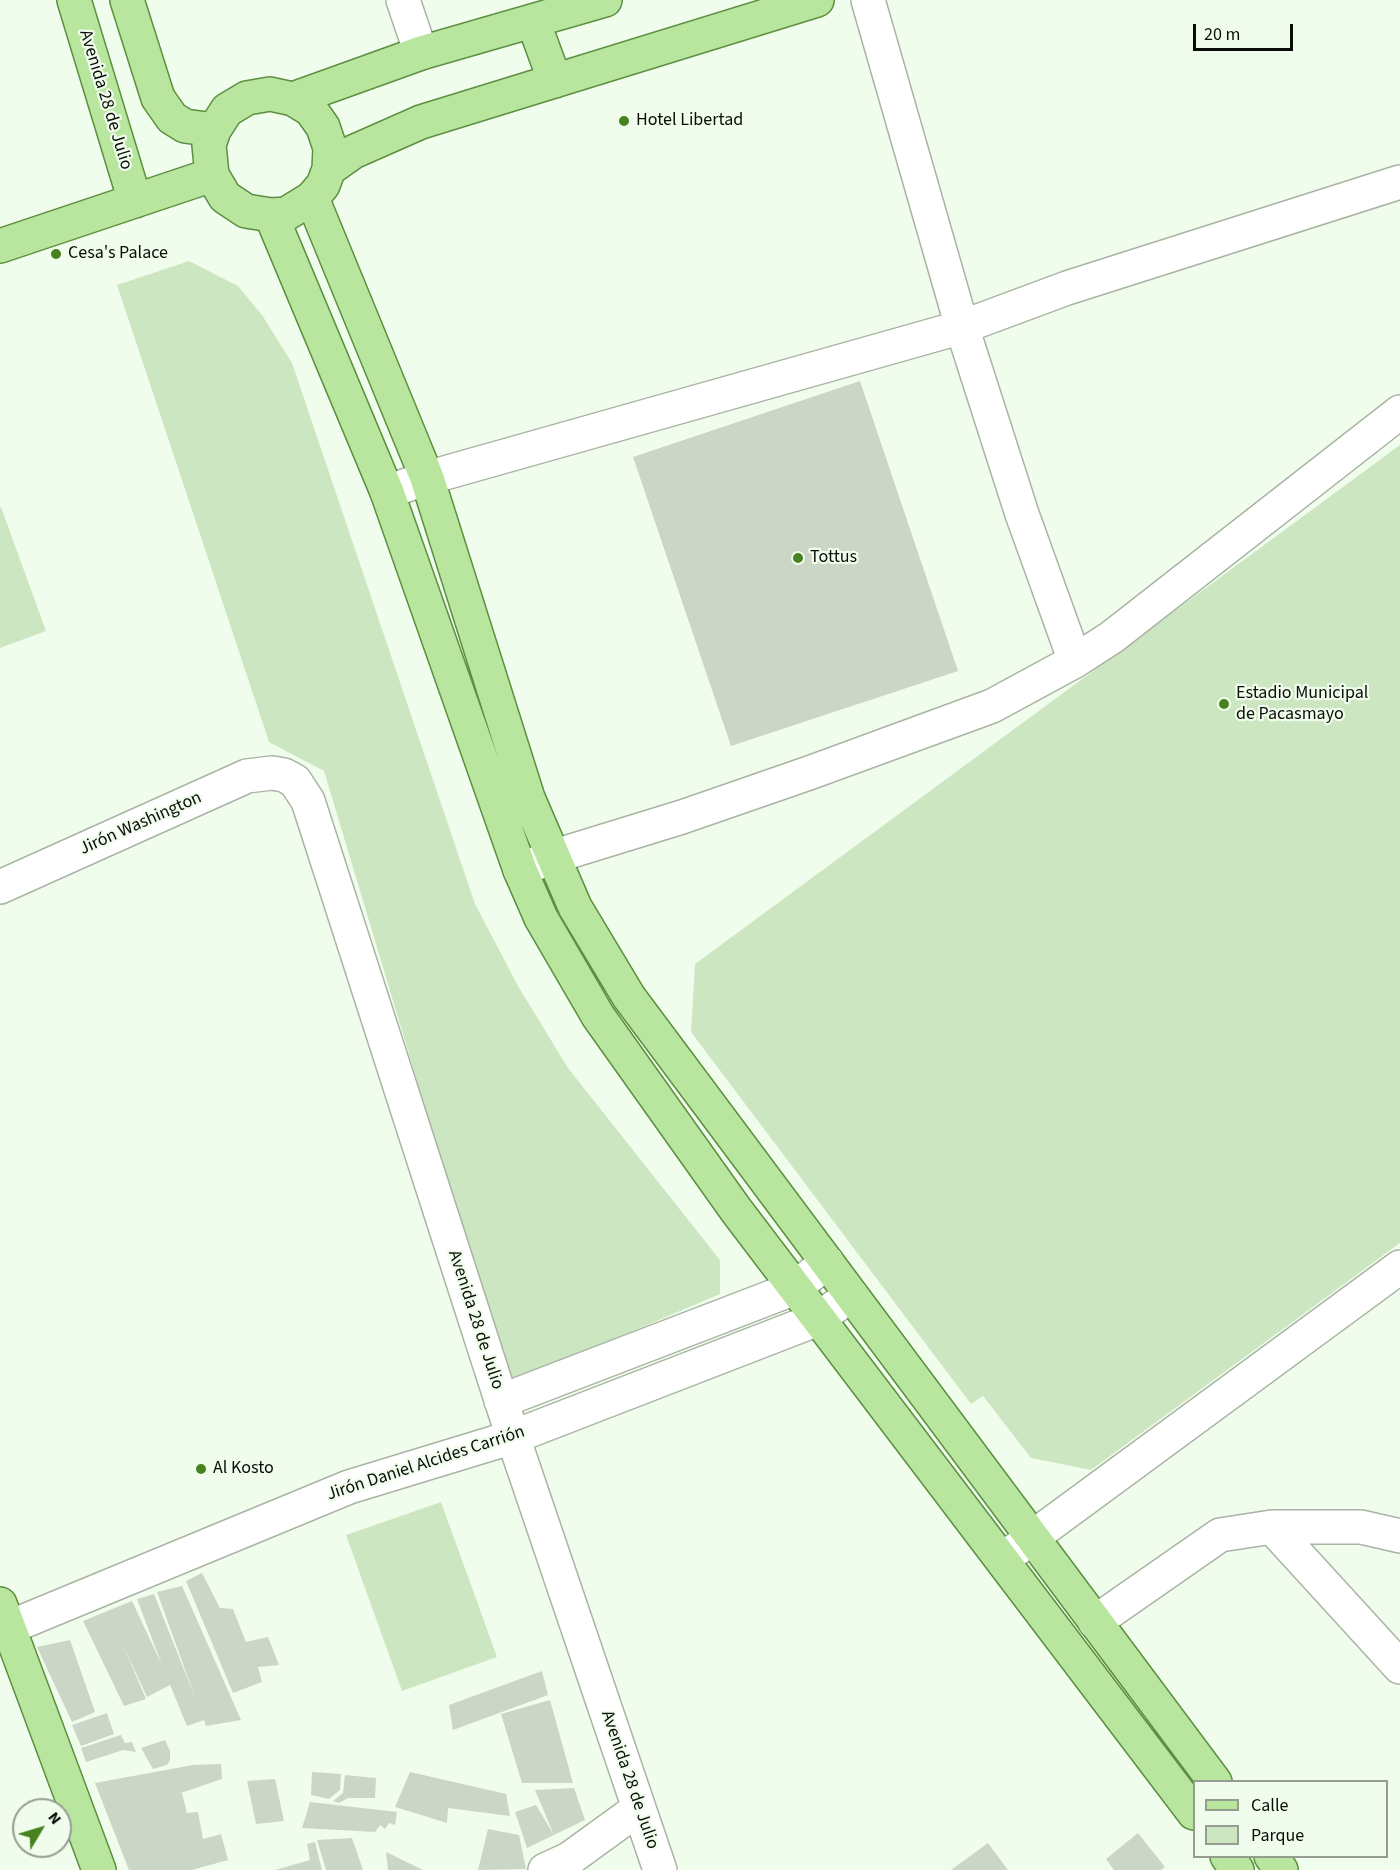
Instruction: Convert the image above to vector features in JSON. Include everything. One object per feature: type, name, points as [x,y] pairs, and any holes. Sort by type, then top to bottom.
[{"type":"main road","name":"Avenida 28 de Julio","points":[[74,0],[135,201]]},
{"type":"main road","points":[[128,0],[158,98],[171,118],[185,126],[213,130]]},
{"type":"main road","points":[[293,99],[421,53],[604,0]]},
{"type":"main road","points":[[328,169],[353,152],[421,122],[817,0]]},
{"type":"main road","points":[[533,21],[555,81]]},
{"type":"main road","points":[[270,94],[293,99],[311,110],[323,127],[330,148],[328,169],[323,185],[312,198],[286,214],[271,216],[246,211],[225,197],[212,176],[209,145],[213,130],[227,110],[247,98],[270,94]]},
{"type":"main road","points":[[0,246],[212,176]]},
{"type":"main road","points":[[312,198],[427,478],[521,776],[552,857],[575,907],[629,997],[1214,1780]]},
{"type":"main road","points":[[271,216],[387,492],[520,870],[541,918],[598,1016],[795,1288],[1193,1812]]},
{"type":"main road","points":[[3,1622],[99,1870]]},
{"type":"main road","points":[[1067,1643],[1095,1622]]},
{"type":"main road","points":[[1228,1858],[1237,1870]]},
{"type":"main road","points":[[1272,1858],[1281,1870]]},
{"type":"street","points":[[404,0],[421,53]]},
{"type":"street","points":[[868,0],[962,327],[1022,514],[1075,662]]},
{"type":"street","points":[[387,492],[427,478],[962,327],[1067,288],[1400,182]]},
{"type":"street","points":[[520,870],[552,857],[682,817],[992,706],[1075,662],[1112,637],[1400,412]]},
{"type":"street","name":"Jirón Washington","points":[[0,887],[247,776],[272,773],[284,775]]},
{"type":"street","name":"Avenida 28 de Julio","points":[[284,775],[295,782],[308,801],[501,1401],[660,1870]]},
{"type":"street","name":"Jirón Daniel Alcides Carrión","points":[[501,1401],[795,1288],[827,1262]]},
{"type":"street","points":[[1003,1559],[1400,1267]]},
{"type":"street","name":"Jirón Daniel Alcides Carrión","points":[[3,1622],[349,1487],[513,1437],[818,1319],[851,1295]]},
{"type":"street","points":[[1272,1527],[1400,1667]]},
{"type":"street","points":[[1095,1622],[1220,1535],[1272,1527],[1361,1527],[1400,1536]]},
{"type":"street","points":[[545,1870],[569,1859],[638,1809]]},
{"type":"green space","points":[[189,261],[238,286],[262,315],[292,363],[475,904],[518,986],[568,1068],[720,1260],[720,1294],[508,1384],[324,771],[269,742],[117,285]]},
{"type":"green space","name":"Estadio Municipal de Pacasmayo","points":[[1400,445],[1400,1243],[1091,1470],[1031,1458],[983,1396],[971,1404],[691,1032],[695,964]]},
{"type":"green space","points":[[0,508],[46,631],[0,648]]},
{"type":"green space","points":[[441,1502],[497,1657],[402,1691],[346,1535]]},
{"type":"building","points":[[860,381],[958,671],[731,746],[633,457]]},
{"type":"building","points":[[202,1573],[220,1608],[233,1609],[246,1642],[268,1637],[279,1665],[258,1667],[262,1682],[233,1693],[186,1581]]},
{"type":"building","points":[[182,1586],[241,1720],[206,1726],[204,1720],[187,1726],[170,1685],[147,1697],[123,1645],[146,1699],[124,1706],[83,1621],[132,1601],[162,1665],[137,1599],[154,1594],[196,1700],[157,1592]]},
{"type":"building","points":[[70,1640],[95,1712],[72,1722],[37,1647]]},
{"type":"building","points":[[542,1671],[548,1695],[453,1730],[449,1705]]},
{"type":"building","points":[[550,1700],[573,1783],[522,1783],[501,1714]]},
{"type":"building","points":[[107,1713],[114,1734],[81,1746],[72,1725]]},
{"type":"building","points":[[121,1735],[125,1743],[132,1742],[136,1752],[123,1750],[86,1762],[81,1748]]},
{"type":"building","points":[[165,1740],[170,1751],[170,1760],[167,1765],[153,1769],[141,1748]]},
{"type":"building","points":[[221,1764],[222,1779],[175,1795],[182,1793],[187,1813],[198,1812],[203,1839],[221,1834],[228,1860],[192,1870],[129,1870],[95,1783],[193,1765]]},
{"type":"building","points":[[312,1772],[341,1774],[340,1790],[329,1799],[311,1795]]},
{"type":"building","points":[[410,1772],[506,1794],[510,1816],[448,1808],[447,1823],[395,1807]]},
{"type":"building","points":[[345,1775],[376,1778],[375,1798],[348,1798],[339,1803],[333,1801],[343,1793]]},
{"type":"building","points":[[275,1779],[284,1821],[256,1824],[247,1781]]},
{"type":"building","points":[[574,1788],[585,1820],[554,1835],[535,1790]]},
{"type":"building","points":[[310,1802],[397,1812],[395,1825],[389,1823],[385,1829],[380,1825],[375,1832],[302,1828]]},
{"type":"building","points":[[536,1805],[554,1835],[527,1848],[515,1812]]},
{"type":"building","points":[[488,1829],[519,1835],[526,1869],[478,1870]]},
{"type":"building","points":[[1138,1833],[1165,1867],[1161,1870],[1114,1870],[1106,1859]]},
{"type":"building","points":[[352,1838],[363,1870],[326,1870],[317,1840]]},
{"type":"building","points":[[315,1842],[322,1870],[275,1870],[310,1860],[307,1844]]},
{"type":"building","points":[[988,1843],[1008,1870],[951,1870]]},
{"type":"building","points":[[386,1852],[423,1870],[388,1870]]},
{"type":"place","name":"Hotel Libertad","points":[[624,121]]},
{"type":"place","name":"Cesa's Palace","points":[[56,254]]},
{"type":"place","name":"Tottus","points":[[798,558]]},
{"type":"place","name":"Estadio Municipal de Pacasmayo","points":[[1224,704]]},
{"type":"place","name":"Al Kosto","points":[[201,1469]]}]
